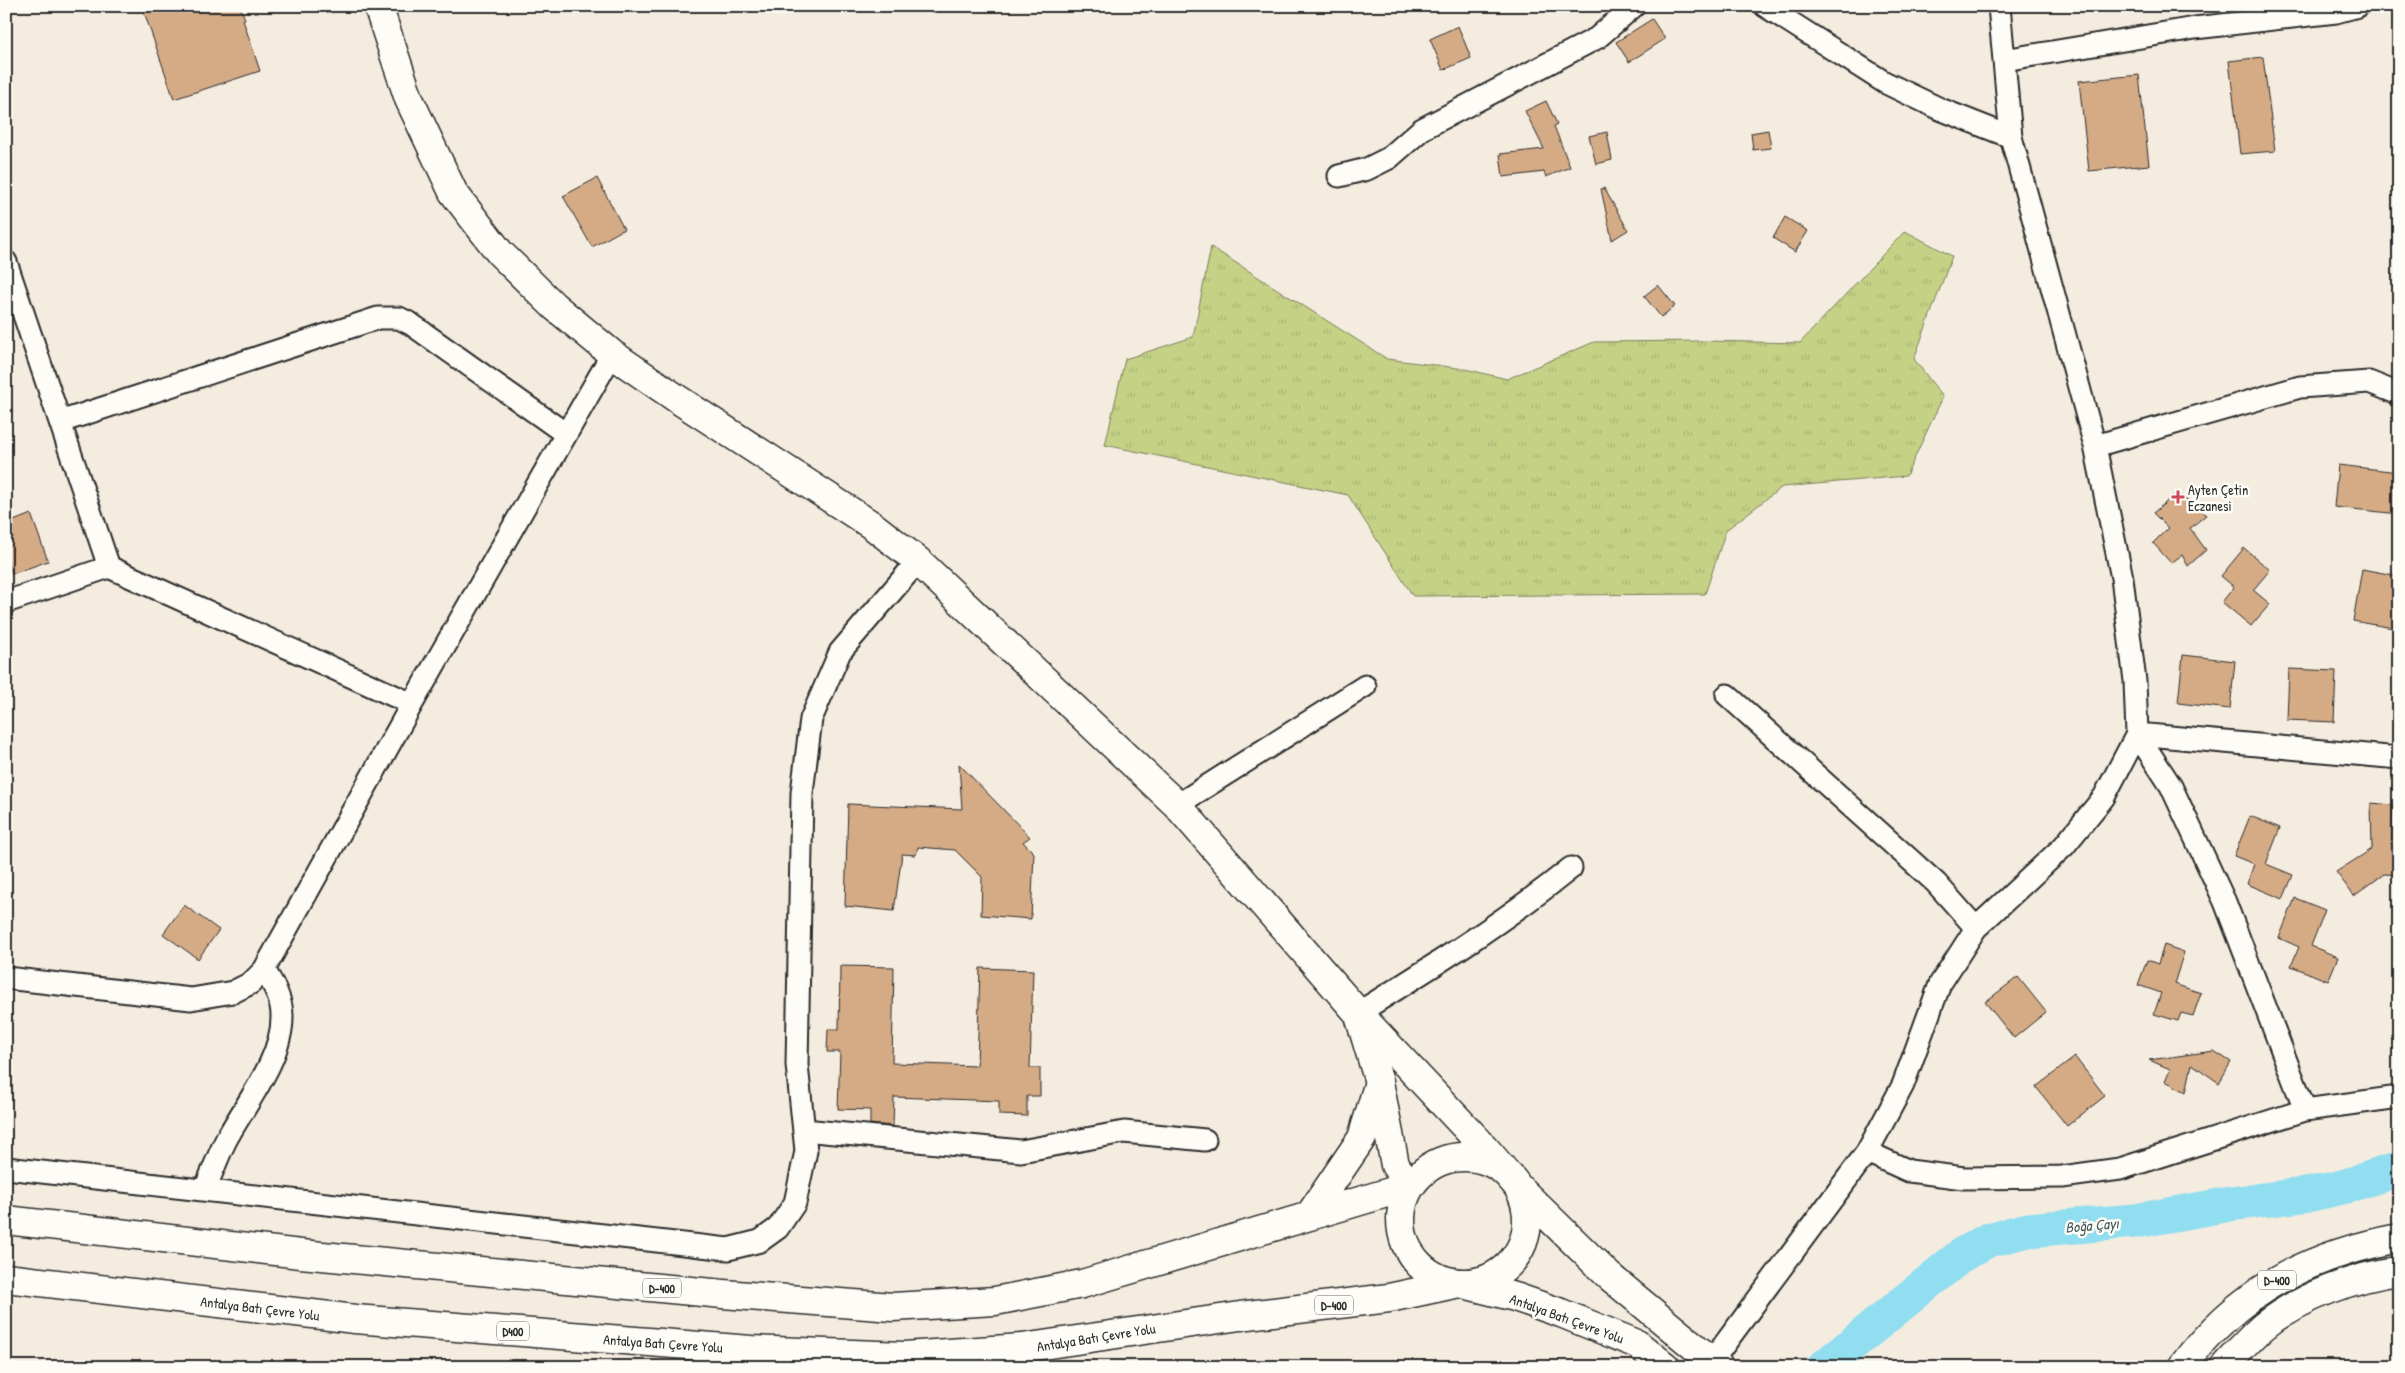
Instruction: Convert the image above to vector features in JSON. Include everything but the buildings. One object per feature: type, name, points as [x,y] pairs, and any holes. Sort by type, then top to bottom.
[{"type":"main road","points":[[378,6],[409,99],[453,192],[500,253],[554,306],[612,354],[679,400],[873,526],[918,560],[1178,805],[1358,1013],[1484,1147],[1515,1183],[1523,1200],[1527,1221],[1525,1234],[1518,1251],[1508,1266],[1493,1276],[1476,1282],[1459,1283],[1444,1280],[1430,1274],[1410,1254],[1401,1226],[1401,1209],[1410,1186],[1395,1165],[1379,1082],[1358,1013]]},
{"type":"main road","points":[[1309,1216],[1362,1138],[1379,1082]]},
{"type":"main road","name":"D-400","points":[[6,1220],[310,1255],[723,1294],[893,1307],[995,1301],[1082,1284],[1410,1186],[1424,1171],[1438,1162],[1467,1157],[1481,1159],[1500,1169],[1609,1276],[1716,1364]]},
{"type":"main road","name":"D-400","points":[[2182,1367],[2199,1343],[2241,1303],[2281,1277],[2327,1256],[2351,1248],[2399,1238]]},
{"type":"main road","points":[[2224,1367],[2265,1325],[2299,1304],[2342,1284],[2399,1271]]},
{"type":"main road","name":"Antalya Batı Çevre Yolu","points":[[6,1278],[355,1319],[751,1350],[904,1356],[1022,1348],[1240,1316],[1389,1298],[1459,1283],[1516,1297],[1552,1309],[1637,1344],[1666,1367]]},
{"type":"street","points":[[1338,176],[1366,169],[1389,158],[1422,129],[1597,38],[1634,6]]},
{"type":"street","points":[[1765,6],[1884,82],[1940,109],[2011,137]]},
{"type":"street","points":[[1999,6],[2011,137],[2095,446],[2122,578],[2134,681],[2137,734],[2171,786],[2225,902],[2306,1110]]},
{"type":"street","points":[[2004,60],[2195,28],[2336,12],[2358,6]]},
{"type":"street","points":[[6,262],[108,567]]},
{"type":"street","points":[[60,422],[378,318],[399,318],[411,324],[566,434]]},
{"type":"street","points":[[6,978],[191,998],[233,992],[251,983],[264,970],[412,704],[612,354]]},
{"type":"street","points":[[2095,446],[2300,387],[2369,382],[2399,394]]},
{"type":"street","points":[[6,1168],[728,1249],[760,1241],[778,1228],[795,1203],[806,1151],[797,1056],[802,793],[812,719],[840,652],[918,560]]},
{"type":"street","points":[[6,602],[108,567],[412,704]]},
{"type":"street","points":[[1178,805],[1365,686]]},
{"type":"street","points":[[1728,696],[1936,884],[1976,928]]},
{"type":"street","points":[[2137,734],[2399,758]]},
{"type":"street","points":[[1716,1364],[1867,1152],[1902,1084],[1940,984],[1976,928],[2070,839],[2104,796],[2137,734]]},
{"type":"street","points":[[1358,1013],[1464,947],[1527,904],[1571,868]]},
{"type":"street","points":[[205,1189],[226,1141],[261,1081],[278,1042],[282,1015],[277,993],[264,970]]},
{"type":"street","points":[[1867,1152],[1909,1171],[1964,1178],[2062,1177],[2120,1169],[2306,1110],[2399,1097]]},
{"type":"street","points":[[804,1130],[1021,1151],[1124,1132],[1205,1140]]},
{"type":"green space","points":[[1905,231],[1952,256],[1914,359],[1943,397],[1906,476],[1782,487],[1726,530],[1705,594],[1413,596],[1348,495],[1105,445],[1125,359],[1193,337],[1211,247],[1387,359],[1465,369],[1507,379],[1594,342],[1704,341],[1800,343]]},
{"type":"waterway","name":"Boğa Çayı","points":[[1824,1367],[1963,1254],[1988,1240],[2028,1230],[2135,1221],[2230,1204],[2312,1194],[2346,1186],[2399,1169]]},
{"type":"place","name":"Ayten Çetin Eczanesi","points":[[2178,497]]}]
